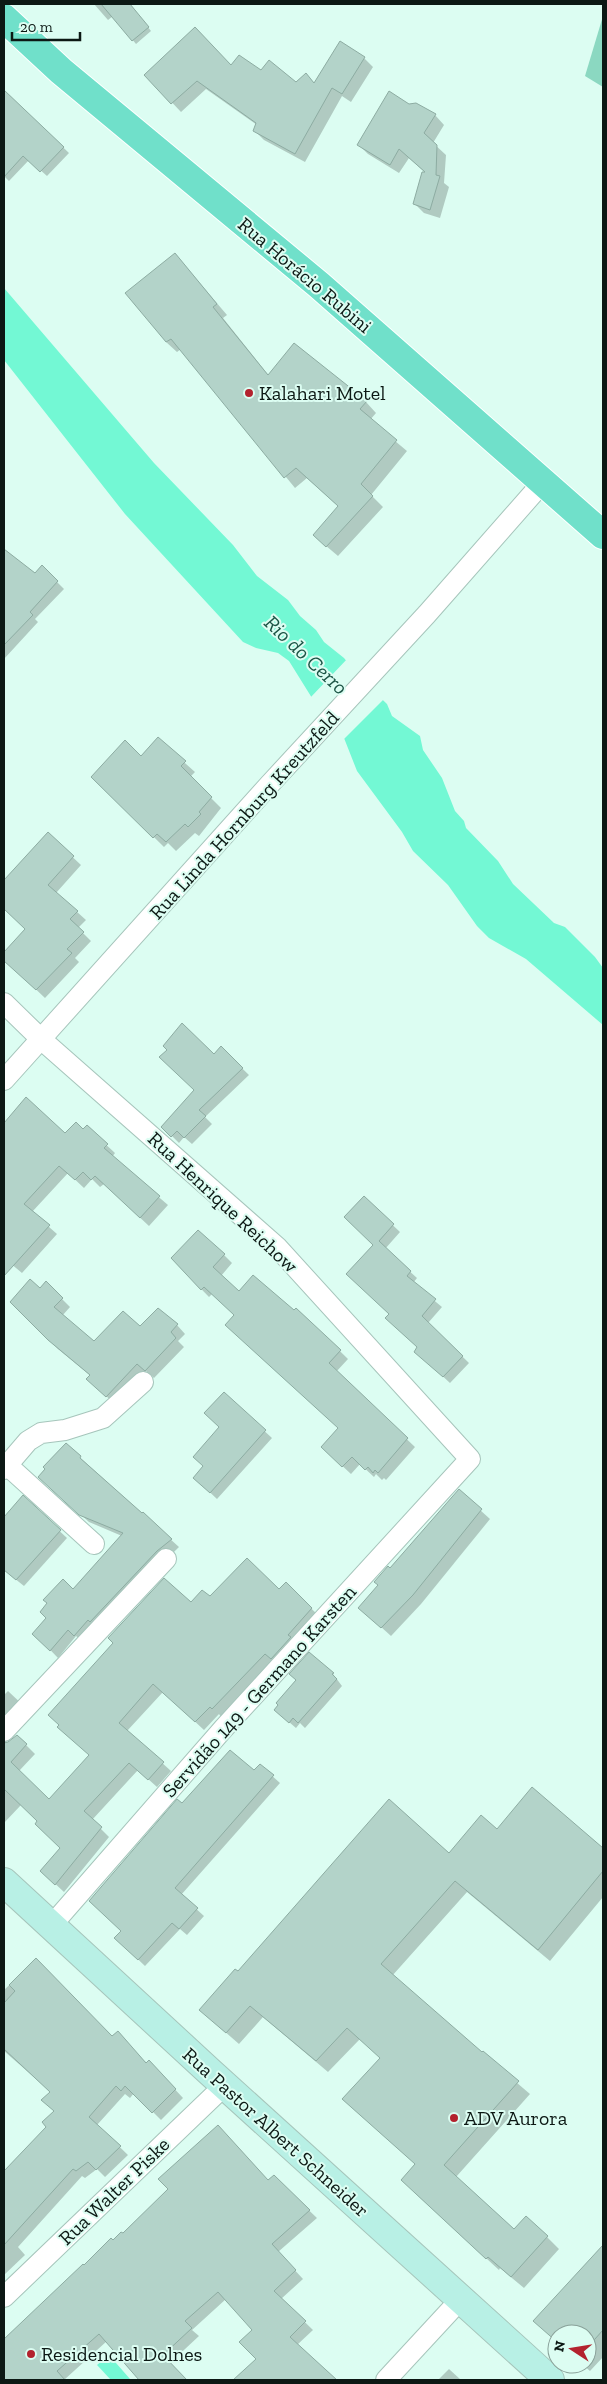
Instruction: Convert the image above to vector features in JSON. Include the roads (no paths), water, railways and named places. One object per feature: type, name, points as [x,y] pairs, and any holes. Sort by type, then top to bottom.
[{"type":"main road","name":"Rua Horácio Rubini","points":[[4,18],[61,71],[318,285],[603,535]]},
{"type":"main road","name":"Rua Pastor Albert Schneider","points":[[4,1882],[460,2300],[550,2380]]},
{"type":"street","name":"Rua Linda Hornburg Kreutzfeld","points":[[4,1080],[42,1040],[269,784],[427,614],[543,482]]},
{"type":"street","name":"Rua Henrique Reichow","points":[[4,1002],[42,1040],[278,1247],[470,1459]]},
{"type":"street","points":[[94,1544],[5,1467],[28,1441],[41,1433],[65,1430],[103,1418],[143,1382]]},
{"type":"street","name":"Servidão 149 - Germano Karsten","points":[[51,1926],[223,1729],[470,1459]]},
{"type":"street","points":[[4,1731],[166,1559]]},
{"type":"street","name":"Rua Walter Piske","points":[[4,2297],[225,2085]]},
{"type":"street","points":[[386,2380],[460,2300]]},
{"type":"water","name":"Rio do Cerro","points":[[4,288],[154,463],[233,545],[257,576],[288,600],[300,616],[316,630],[324,642],[344,658],[362,680],[387,704],[392,716],[420,736],[423,750],[442,778],[455,811],[464,821],[466,828],[498,861],[513,884],[554,923],[565,927],[595,957],[603,968],[603,1025],[526,959],[489,938],[477,926],[448,885],[413,851],[402,832],[357,771],[344,738],[332,718],[312,698],[289,661],[278,653],[256,648],[243,642],[125,514],[4,360]]},
{"type":"water","points":[[109,2355],[129,2380],[111,2380],[97,2365]]},
{"type":"place","name":"Kalahari Motel","points":[[249,393]]},
{"type":"place","name":"ADV Aurora","points":[[454,2118]]},
{"type":"place","name":"Residencial Dolnes","points":[[31,2354]]}]
